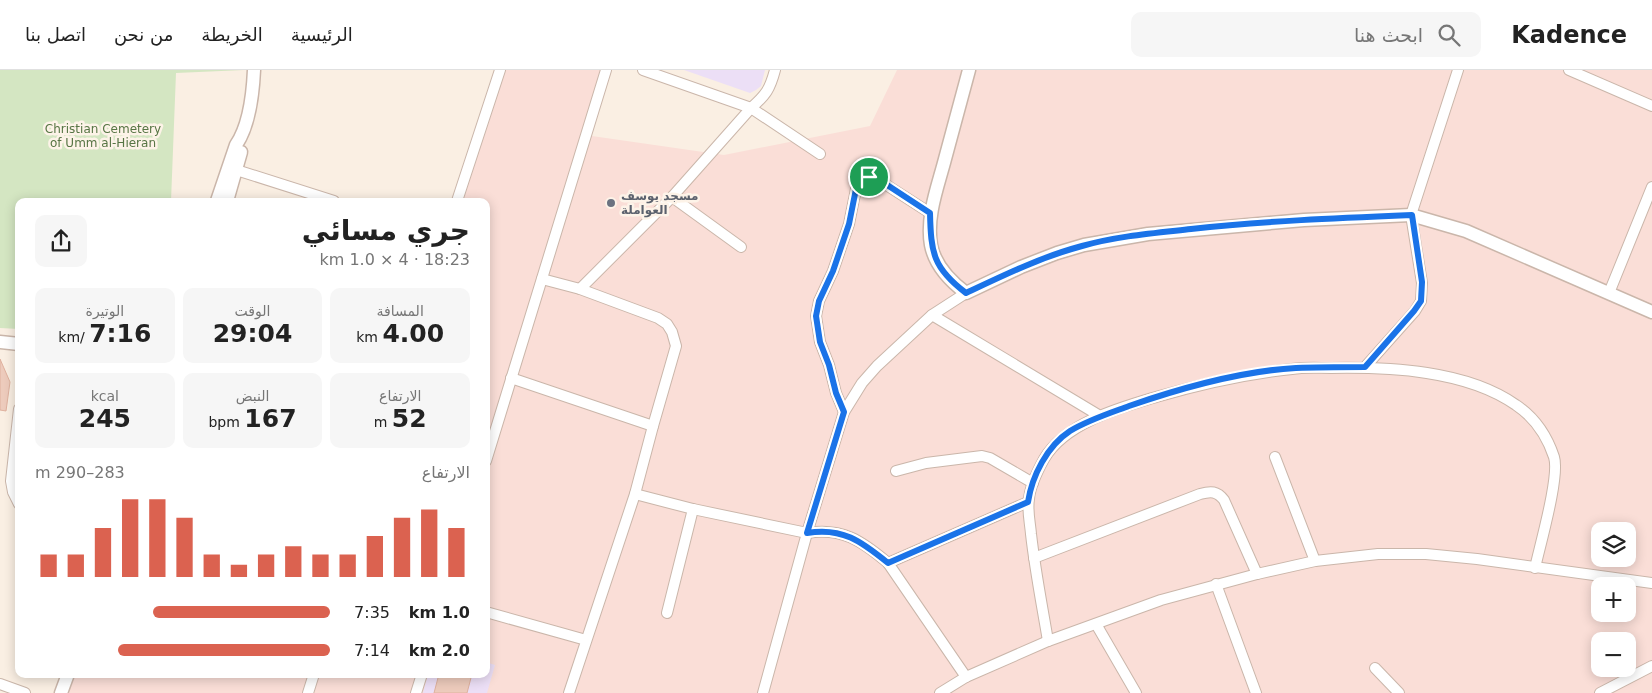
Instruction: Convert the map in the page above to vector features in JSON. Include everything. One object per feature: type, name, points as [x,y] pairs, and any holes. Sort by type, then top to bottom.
[{"type":"street","points":[[218,198],[243,146],[241,137],[253,86],[254,70]]},
{"type":"street","points":[[458,198],[500,70]]},
{"type":"street","points":[[490,448],[606,70]]},
{"type":"street","points":[[643,70],[751,108],[820,154]]},
{"type":"street","points":[[580,289],[672,197],[770,88],[775,70]]},
{"type":"street","points":[[966,293],[952,282],[940,267],[931,244],[930,213],[969,70]]},
{"type":"street","points":[[1365,367],[1421,301],[1422,282],[1412,215],[1458,70]]},
{"type":"street","points":[[1569,70],[1652,106]]},
{"type":"street","points":[[228,198],[233,169]]},
{"type":"street","points":[[233,169],[325,198]]},
{"type":"street","points":[[844,412],[820,342],[816,316],[819,301],[833,271],[849,224],[857,184],[864,177],[874,177],[930,213]]},
{"type":"street","points":[[1609,292],[1652,187]]},
{"type":"street","points":[[672,197],[742,247]]},
{"type":"street","points":[[763,693],[807,533],[844,412],[862,383],[932,315],[966,293],[1021,267],[1084,245],[1148,234],[1304,220],[1412,215],[1466,231],[1652,312]]},
{"type":"street","points":[[542,279],[580,289],[658,318],[667,324],[672,332],[676,346],[636,494],[569,693]]},
{"type":"street","points":[[932,315],[1100,416]]},
{"type":"street","points":[[0,342],[15,344]]},
{"type":"street","points":[[1048,641],[1034,558],[1028,502],[1033,483],[1052,447],[1069,431],[1100,416],[1192,387],[1235,377],[1295,368],[1365,367],[1421,372],[1472,384],[1518,406],[1537,424],[1548,442],[1555,460],[1555,473],[1534,568]]},
{"type":"street","points":[[511,378],[653,426]]},
{"type":"street","points":[[15,450],[12,481],[15,496]]},
{"type":"street","points":[[896,471],[926,463],[982,456],[990,458],[1033,483]]},
{"type":"street","points":[[1275,457],[1315,561]]},
{"type":"street","points":[[1034,558],[1200,494],[1215,492],[1224,500],[1257,574]]},
{"type":"street","points":[[636,494],[693,509],[807,533],[820,531],[835,532],[851,537],[888,563],[966,677]]},
{"type":"street","points":[[888,563],[1028,502]]},
{"type":"street","points":[[667,612],[693,509]]},
{"type":"street","points":[[940,693],[966,677],[1048,641],[1161,600],[1216,584],[1315,561],[1378,554],[1426,554],[1477,559],[1652,583]]},
{"type":"street","points":[[1216,584],[1256,693]]},
{"type":"street","points":[[490,613],[586,640]]},
{"type":"street","points":[[1096,624],[1136,693]]},
{"type":"street","points":[[1600,693],[1652,666]]},
{"type":"street","points":[[1375,668],[1399,693]]},
{"type":"street","points":[[64,692],[67,678]]},
{"type":"street","points":[[308,693],[313,678]]},
{"type":"street","points":[[416,693],[421,678]]},
{"type":"street","points":[[0,684],[25,693]]},
{"type":"shaded area","points":[[496,70],[602,70],[585,135],[724,155],[870,126],[897,70],[1652,70],[1652,693],[68,693],[73,678],[490,678],[490,198],[454,198]]},
{"type":"shaded area","points":[[684,70],[765,70],[761,86],[750,93]]},
{"type":"shaded area","points":[[490,663],[495,665],[487,693],[423,693],[427,678],[490,678]]},
{"type":"green space","name":"Christian Cemetery of Umm al-Hieran","points":[[0,70],[244,70],[176,73],[171,198],[15,198],[15,329],[0,328]]},
{"type":"building","points":[[0,359],[10,382],[6,411],[0,410]]},
{"type":"building","points":[[438,678],[471,678],[467,693],[434,693]]},
{"type":"place","name":"مسجد يوسف العواملة","points":[[611,203]]},
{"type":"route","points":[[869,177],[878,179],[930,213],[931,244],[940,267],[952,282],[966,293],[1021,267],[1084,245],[1148,234],[1210,227],[1412,215],[1422,282],[1421,301],[1365,367],[1295,368],[1200,384],[1100,416],[1069,431],[1052,447],[1044,459],[1033,483],[1028,502],[888,563],[851,537],[835,532],[820,531],[807,533],[844,412],[820,342],[816,316],[819,301],[833,271],[849,224],[857,184],[860,179],[869,177]]}]
